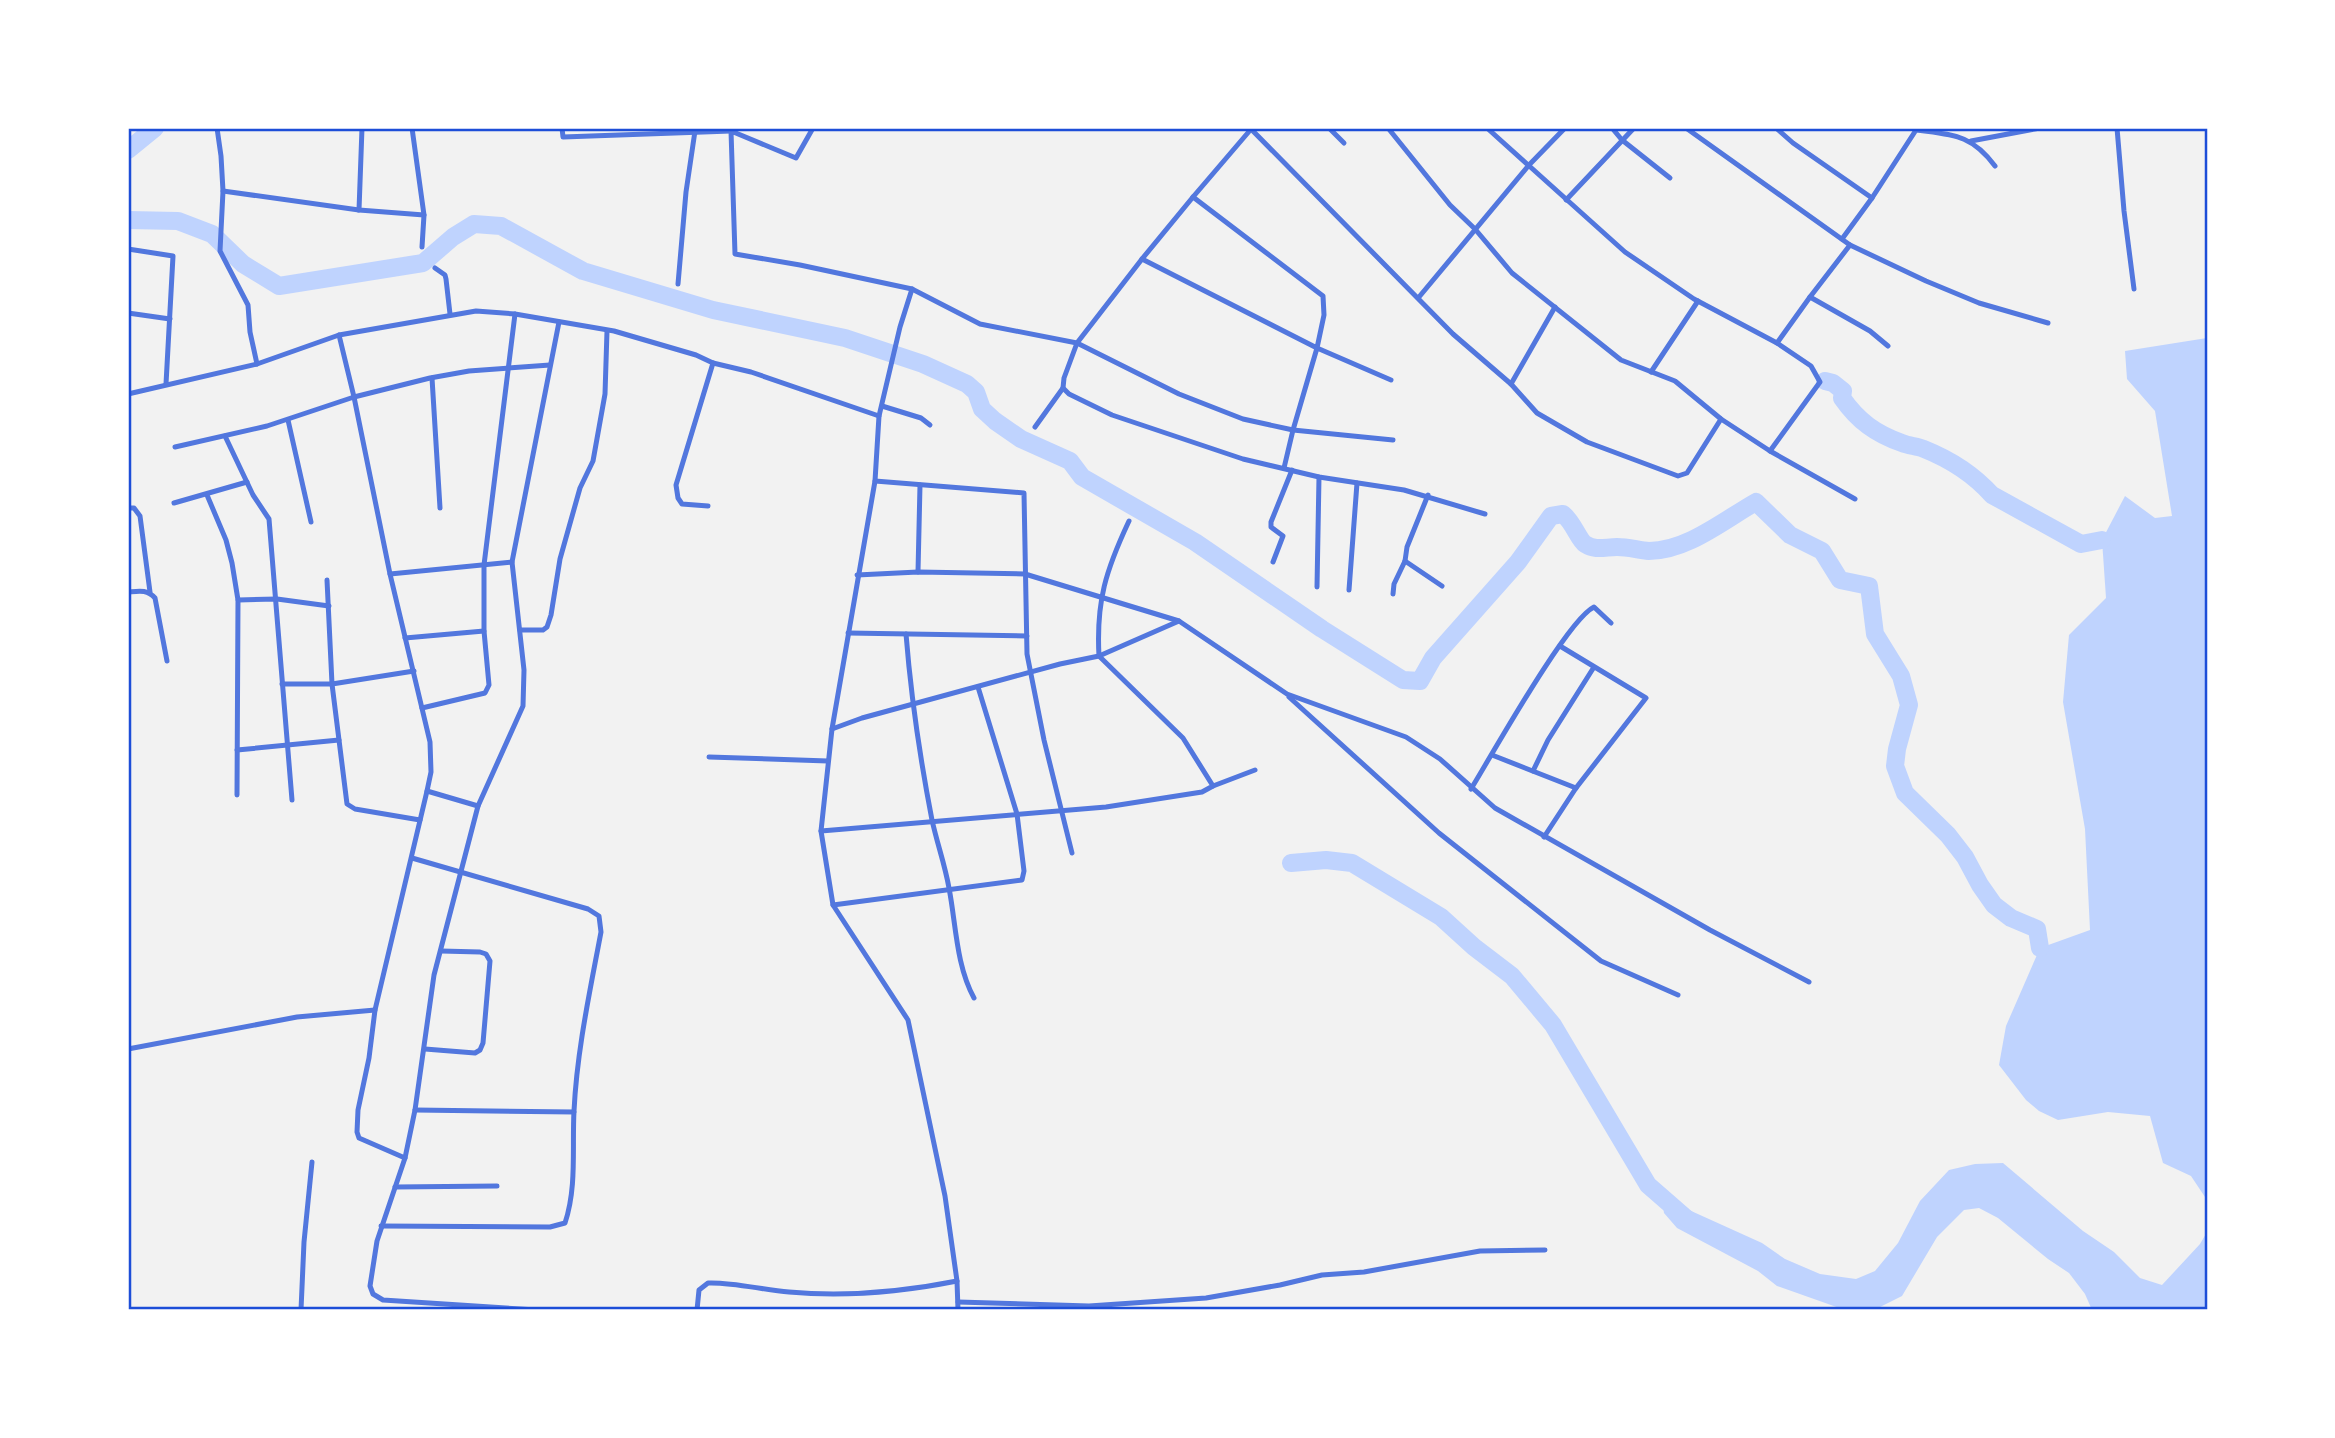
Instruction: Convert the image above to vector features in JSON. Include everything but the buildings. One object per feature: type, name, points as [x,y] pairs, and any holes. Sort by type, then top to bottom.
[{"type":"street","points":[[217,128],[222,191],[220,251],[248,305],[250,332],[257,363]]},
{"type":"street","points":[[359,210],[362,128]]},
{"type":"street","points":[[412,128],[424,215],[422,247]]},
{"type":"street","points":[[562,128],[563,137],[730,129],[796,158],[813,128]]},
{"type":"street","points":[[1035,427],[1063,388],[1064,377],[1077,343],[1142,259],[1251,128],[1453,334],[1511,384],[1537,414],[1614,453],[1678,477],[1687,473],[1721,419]]},
{"type":"street","points":[[1329,128],[1344,143]]},
{"type":"street","points":[[1388,128],[1450,205],[1475,229],[1512,273],[1621,360],[1675,381],[1721,419],[1770,451],[1854,499]]},
{"type":"street","points":[[1487,128],[1625,252],[1698,301],[1777,343],[1811,366],[1820,382],[1770,451]]},
{"type":"street","points":[[1419,297],[1564,128]]},
{"type":"street","points":[[1612,128],[1622,140],[1670,178]]},
{"type":"street","points":[[1566,200],[1634,128]]},
{"type":"street","points":[[1686,128],[1850,245],[1979,303],[2048,323]]},
{"type":"street","points":[[1776,128],[1793,143],[1872,198]]},
{"type":"street","points":[[1970,141],[2040,128]]},
{"type":"street","points":[[2117,128],[2134,289]]},
{"type":"street","points":[[730,129],[735,254],[912,289],[980,324],[1077,343],[1179,394],[1243,419],[1293,430],[1393,440]]},
{"type":"street","points":[[1842,239],[1916,129],[1958,136],[1970,141],[1983,149],[1995,166]]},
{"type":"street","points":[[678,284],[686,192],[695,131]]},
{"type":"street","points":[[222,191],[359,210],[424,215]]},
{"type":"street","points":[[1194,197],[1323,296],[1324,315],[1317,348],[1284,468]]},
{"type":"street","points":[[1777,343],[1850,245]]},
{"type":"street","points":[[128,249],[173,256],[166,384]]},
{"type":"street","points":[[1142,259],[1317,348],[1391,380]]},
{"type":"street","points":[[435,268],[445,275],[450,314]]},
{"type":"street","points":[[912,289],[879,416],[875,481],[832,729],[821,831],[833,905],[908,1020],[945,1196],[957,1281],[958,1310]]},
{"type":"street","points":[[1810,297],[1870,331],[1888,346]]},
{"type":"street","points":[[1651,372],[1698,301]]},
{"type":"street","points":[[1511,384],[1555,307]]},
{"type":"street","points":[[128,394],[257,363],[339,335],[476,311],[515,314],[607,331],[751,372],[879,416]]},
{"type":"street","points":[[128,313],[170,319]]},
{"type":"street","points":[[422,708],[485,693],[489,685],[484,631],[484,565],[515,314]]},
{"type":"street","points":[[536,1310],[383,1300],[377,1298],[370,1286],[382,1226],[405,1158],[415,1111],[435,975],[478,806],[523,706],[524,670],[512,562],[559,322]]},
{"type":"street","points":[[520,631],[543,631],[551,615],[560,559],[580,488],[593,461],[605,394],[607,331]]},
{"type":"street","points":[[339,335],[390,574],[430,742],[431,772],[375,1010],[369,1058],[358,1110],[359,1138],[405,1158]]},
{"type":"street","points":[[708,506],[682,504],[676,485],[713,363]]},
{"type":"street","points":[[175,447],[288,420],[354,397],[432,378],[550,365]]},
{"type":"street","points":[[432,378],[440,508]]},
{"type":"street","points":[[1063,388],[1069,394],[1123,420],[1242,459],[1319,477],[1428,495],[1485,514]]},
{"type":"street","points":[[882,406],[921,418],[930,425]]},
{"type":"street","points":[[288,420],[312,522]]},
{"type":"street","points":[[225,436],[253,495],[270,519],[292,800]]},
{"type":"street","points":[[1273,562],[1283,536],[1270,527],[1271,522],[1292,470]]},
{"type":"street","points":[[1317,587],[1319,477]]},
{"type":"street","points":[[875,481],[1024,493],[1030,672],[1072,853]]},
{"type":"street","points":[[174,503],[247,482]]},
{"type":"street","points":[[1349,590],[1357,483]]},
{"type":"street","points":[[918,572],[920,485]]},
{"type":"street","points":[[207,495],[226,540],[238,600],[237,795]]},
{"type":"street","points":[[1393,594],[1407,547],[1428,495]]},
{"type":"street","points":[[128,508],[138,510],[141,516],[150,593],[155,598],[167,661]]},
{"type":"street","points":[[1129,521],[1100,596],[1097,627],[1099,656],[1183,738],[1213,786]]},
{"type":"street","points":[[1405,561],[1441,586]]},
{"type":"street","points":[[390,574],[512,562]]},
{"type":"street","points":[[857,575],[918,572],[1025,574],[1179,621],[1287,694],[1439,833],[1601,961],[1678,995]]},
{"type":"street","points":[[327,580],[332,684],[347,804],[350,807],[420,820]]},
{"type":"street","points":[[128,592],[150,593]]},
{"type":"street","points":[[238,600],[277,599],[329,606]]},
{"type":"street","points":[[1471,789],[1560,646],[1586,611],[1594,607],[1611,623]]},
{"type":"street","points":[[832,729],[1030,672],[1099,656],[1179,621]]},
{"type":"street","points":[[405,638],[484,631]]},
{"type":"street","points":[[848,633],[1027,636]]},
{"type":"street","points":[[906,634],[912,705],[933,822],[949,888],[957,943],[969,989],[974,998]]},
{"type":"street","points":[[1544,837],[1577,788],[1646,698],[1560,646]]},
{"type":"street","points":[[1533,771],[1548,740],[1594,667]]},
{"type":"street","points":[[282,684],[332,684],[414,671]]},
{"type":"street","points":[[833,905],[1022,880],[1024,871],[1017,814],[978,687]]},
{"type":"street","points":[[1287,694],[1406,737],[1440,759],[1495,808],[1710,930],[1809,982]]},
{"type":"street","points":[[237,750],[339,740]]},
{"type":"street","points":[[1492,755],[1577,788]]},
{"type":"street","points":[[709,757],[828,761]]},
{"type":"street","points":[[821,831],[1147,801],[1202,792],[1255,770]]},
{"type":"street","points":[[427,791],[478,806]]},
{"type":"street","points":[[382,1226],[550,1227],[565,1223],[569,1212],[573,1169],[574,1112],[580,1041],[601,932],[599,916],[588,909],[412,858]]},
{"type":"street","points":[[425,1049],[475,1053],[483,1043],[490,961],[486,954],[441,951]]},
{"type":"street","points":[[128,1049],[297,1017],[375,1010]]},
{"type":"street","points":[[415,1111],[574,1112]]},
{"type":"street","points":[[301,1310],[312,1162]]},
{"type":"street","points":[[394,1187],[497,1186]]},
{"type":"street","points":[[958,1302],[1103,1305],[1206,1298],[1322,1275],[1364,1272],[1479,1251],[1545,1250]]},
{"type":"street","points":[[697,1310],[699,1290],[708,1283],[789,1292],[846,1294],[913,1289],[957,1281]]},
{"type":"water","points":[[2207,338],[2207,1200],[2191,1176],[2163,1163],[2150,1116],[2108,1112],[2058,1120],[2039,1111],[2026,1100],[1999,1065],[2006,1026],[2040,948],[2090,930],[2085,829],[2063,702],[2069,635],[2106,598],[2102,540],[2125,496],[2155,518],[2172,516],[2155,411],[2127,379],[2125,351]]},
{"type":"water","points":[[2003,1163],[2083,1231],[2114,1252],[2140,1278],[2162,1285],[2200,1244],[2207,1232],[2207,1310],[2092,1310],[2085,1294],[2069,1273],[1998,1218],[1979,1208],[1964,1210],[1937,1237],[1902,1296],[1878,1308],[1845,1310],[1777,1286],[1758,1271],[1677,1228],[1664,1213],[1663,1206],[1670,1203],[1689,1210],[1762,1243],[1785,1259],[1820,1274],[1856,1279],[1875,1271],[1898,1243],[1920,1201],[1949,1170],[1975,1164]]},
{"type":"waterway","points":[[128,150],[155,128]]},
{"type":"waterway","points":[[128,220],[178,221],[212,234],[243,264],[279,286],[423,263],[453,237],[474,224],[501,226],[583,271],[713,310],[845,338],[923,364],[967,384],[976,392],[982,409],[1021,439],[1070,461],[1082,477],[1195,542],[1322,629],[1403,680],[1420,681],[1433,658],[1518,562],[1551,516],[1563,514],[1583,542],[1589,546],[1649,551],[1663,550],[1691,540],[1756,502],[1790,535],[1822,551],[1840,580],[1869,586],[1875,634],[1901,676],[1909,705],[1895,766],[1905,793],[1948,835],[1965,857],[1994,905],[2011,918],[2037,929],[2040,948]]},
{"type":"waterway","points":[[1825,381],[1833,383],[1843,391],[1842,398],[1848,406],[1876,431],[1943,458],[1969,474],[1992,495],[2081,544],[2102,540]]},
{"type":"waterway","points":[[1291,863],[1326,860],[1352,863],[1441,917],[1512,976],[1553,1025],[1648,1185],[1687,1219]]}]
